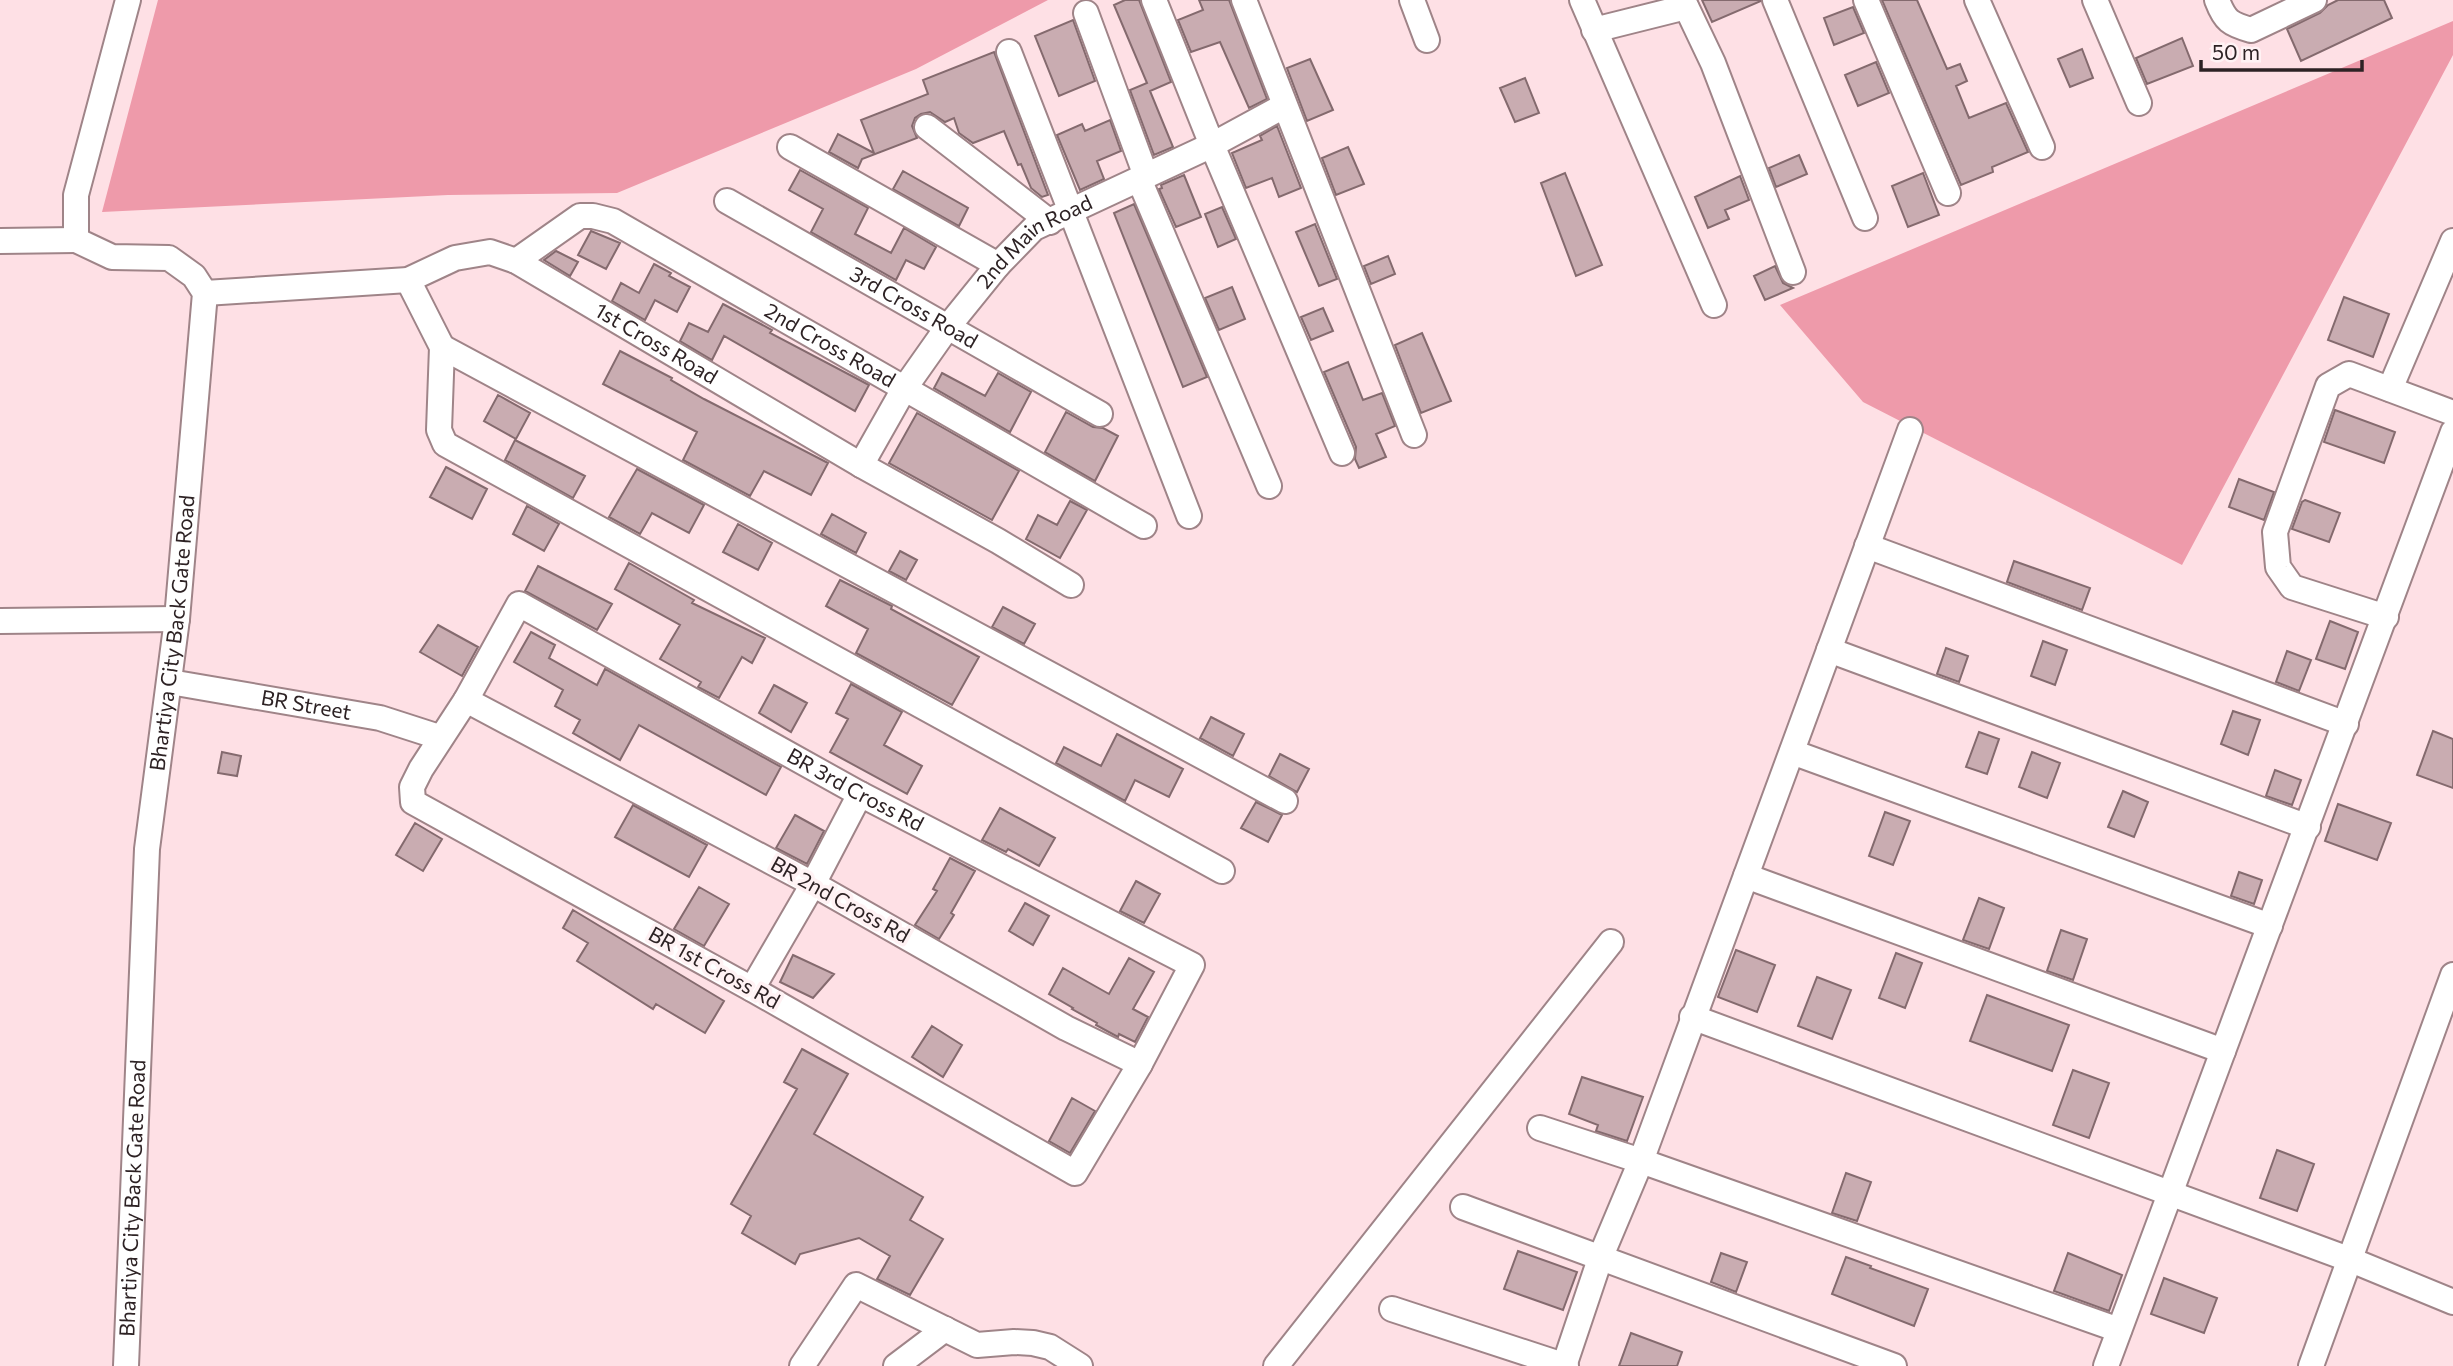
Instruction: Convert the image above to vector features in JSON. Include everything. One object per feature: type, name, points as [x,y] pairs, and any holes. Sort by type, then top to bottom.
[{"type":"street","points":[[76,240],[76,195],[128,0]]},
{"type":"street","points":[[1154,0],[1342,453]]},
{"type":"street","points":[[1244,0],[1414,435]]},
{"type":"street","points":[[1412,0],[1427,40]]},
{"type":"street","points":[[1583,0],[1714,305]]},
{"type":"street","points":[[1775,0],[1865,218]]},
{"type":"street","points":[[1866,0],[1948,193]]},
{"type":"street","points":[[1976,0],[2042,147]]},
{"type":"street","points":[[2095,0],[2139,103]]},
{"type":"street","points":[[2217,0],[2231,24],[2250,30],[2314,0]]},
{"type":"street","points":[[1594,30],[1685,3],[1713,62],[1793,272]]},
{"type":"street","points":[[1086,13],[1142,178],[1269,486]]},
{"type":"street","points":[[1009,52],[1061,217],[1189,516]]},
{"type":"street","name":"2nd Main Road","points":[[861,465],[904,389],[947,328],[998,265],[1034,228],[1212,145],[1284,106]]},
{"type":"street","points":[[928,127],[1061,217]]},
{"type":"street","points":[[790,147],[998,265]]},
{"type":"street","name":"3rd Cross Road","points":[[727,201],[1100,414]]},
{"type":"street","name":"2nd Cross Road","points":[[516,261],[580,216],[613,221],[1144,526]]},
{"type":"street","points":[[0,241],[76,240],[112,257],[169,258],[194,276],[205,293]]},
{"type":"street","points":[[2390,389],[2452,245]]},
{"type":"street","name":"1st Cross Road","points":[[205,293],[408,280],[455,258],[490,252],[516,261],[1071,586]]},
{"type":"street","points":[[408,280],[442,346],[439,430],[445,444],[1222,871]]},
{"type":"street","name":"Bhartiya City Back Gate Road","points":[[126,1366],[147,849],[177,619],[205,293]]},
{"type":"street","points":[[442,346],[1285,800]]},
{"type":"street","points":[[2386,617],[2292,587],[2278,567],[2275,532],[2328,386],[2349,374],[2453,413]]},
{"type":"street","points":[[1392,1309],[1565,1366],[1601,1256],[1641,1161],[1910,430]]},
{"type":"street","points":[[2106,1366],[2453,432]]},
{"type":"street","points":[[1867,546],[2346,724]]},
{"type":"street","name":"BR 3rd Cross Rd","points":[[466,700],[519,604],[860,794],[1192,965],[1140,1064]]},
{"type":"street","points":[[0,621],[177,619]]},
{"type":"street","points":[[1829,650],[2308,827]]},
{"type":"street","name":"BR Street","points":[[170,682],[380,718],[439,737]]},
{"type":"street","points":[[439,737],[466,700]]},
{"type":"street","name":"BR 2nd Cross Rd","points":[[466,700],[813,884],[1066,1028],[1140,1064]]},
{"type":"street","name":"BR 1st Cross Rd","points":[[439,737],[412,786],[413,802],[752,989],[1075,1173],[1140,1064]]},
{"type":"street","points":[[1792,752],[2270,926]]},
{"type":"street","points":[[752,989],[813,884],[860,794]]},
{"type":"street","points":[[1746,876],[2222,1051]]},
{"type":"street","points":[[1276,1366],[1611,942]]},
{"type":"street","points":[[2311,1366],[2453,975]]},
{"type":"street","points":[[1692,1017],[2351,1260],[2453,1302]]},
{"type":"street","points":[[1540,1128],[1641,1161],[2119,1330]]},
{"type":"street","points":[[1463,1207],[1894,1366]]},
{"type":"street","points":[[802,1366],[856,1285],[977,1345],[1033,1343],[1050,1347],[1080,1366]]},
{"type":"street","points":[[896,1366],[945,1329]]},
{"type":"street","points":[[981,1366],[993,1344]]},
{"type":"shaded area","points":[[158,0],[1048,0],[916,69],[617,193],[448,195],[102,212]]},
{"type":"shaded area","points":[[2453,21],[2453,55],[2182,565],[1863,402],[1780,305]]},
{"type":"building","points":[[1125,0],[1139,0],[1171,82],[1150,91],[1173,147],[1154,155],[1130,90],[1147,83],[1114,5]]},
{"type":"building","points":[[1199,0],[1229,0],[1267,99],[1249,108],[1220,42],[1191,52],[1178,20],[1203,10]]},
{"type":"building","points":[[1702,0],[1760,0],[1761,1],[1712,22]]},
{"type":"building","points":[[1882,0],[1917,0],[1947,69],[1960,64],[1967,81],[1956,86],[1969,118],[2006,103],[2028,152],[1992,167],[1993,172],[1961,185]]},
{"type":"building","points":[[2338,0],[2384,0],[2392,18],[2301,61],[2287,29],[2320,13]]},
{"type":"building","points":[[1853,7],[1864,33],[1834,45],[1824,18]]},
{"type":"building","points":[[1073,20],[1095,81],[1059,96],[1035,36]]},
{"type":"building","points":[[2182,38],[2193,66],[2147,84],[2136,58]]},
{"type":"building","points":[[2082,49],[2093,78],[2070,87],[2058,59]]},
{"type":"building","points":[[994,52],[1048,195],[1042,197],[1031,188],[1004,131],[973,143],[959,133],[954,118],[945,122],[930,112],[915,118],[912,126],[917,138],[862,159],[858,168],[829,152],[838,134],[874,153],[861,120],[928,94],[923,80]]},
{"type":"building","points":[[1310,59],[1333,110],[1307,121],[1287,68]]},
{"type":"building","points":[[1876,62],[1889,93],[1858,106],[1845,75]]},
{"type":"building","points":[[1525,78],[1539,113],[1515,122],[1500,88]]},
{"type":"building","points":[[1110,120],[1121,151],[1097,161],[1104,179],[1080,190],[1057,135],[1082,124],[1085,131]]},
{"type":"building","points":[[1277,126],[1301,188],[1279,197],[1272,178],[1246,188],[1232,153],[1262,140],[1260,136]]},
{"type":"building","points":[[1348,147],[1364,184],[1336,195],[1322,158]]},
{"type":"building","points":[[1799,155],[1807,174],[1776,187],[1769,168]]},
{"type":"building","points":[[800,170],[868,208],[855,234],[891,253],[904,228],[936,247],[924,269],[906,260],[896,280],[811,232],[823,209],[789,190]]},
{"type":"building","points":[[903,171],[968,208],[959,226],[893,189]]},
{"type":"building","points":[[1565,173],[1602,265],[1576,276],[1541,183]]},
{"type":"building","points":[[1923,173],[1939,215],[1908,227],[1892,186]]},
{"type":"building","points":[[1184,175],[1201,217],[1176,227],[1159,189],[1162,188],[1161,185]]},
{"type":"building","points":[[1740,176],[1749,200],[1725,210],[1729,219],[1708,228],[1695,197]]},
{"type":"building","points":[[1134,204],[1207,377],[1183,387],[1114,213]]},
{"type":"building","points":[[1222,207],[1236,239],[1218,247],[1205,214]]},
{"type":"building","points":[[1315,224],[1337,279],[1319,286],[1296,232]]},
{"type":"building","points":[[591,231],[620,243],[606,269],[578,255]]},
{"type":"building","points":[[556,251],[578,262],[570,276],[544,260]]},
{"type":"building","points":[[1388,256],[1395,274],[1371,284],[1364,266]]},
{"type":"building","points":[[654,264],[690,287],[677,312],[655,300],[645,320],[612,301],[621,283],[639,293]]},
{"type":"building","points":[[1775,266],[1783,283],[1793,288],[1765,300],[1754,276]]},
{"type":"building","points":[[1232,287],[1245,319],[1219,330],[1205,298]]},
{"type":"building","points":[[2344,297],[2389,314],[2373,357],[2328,340]]},
{"type":"building","points":[[723,304],[772,330],[770,333],[869,385],[855,411],[724,336],[712,360],[680,341],[689,323],[708,332]]},
{"type":"building","points":[[1323,308],[1333,331],[1311,340],[1301,317]]},
{"type":"building","points":[[1422,333],[1451,401],[1421,413],[1395,345]]},
{"type":"building","points":[[620,351],[672,378],[671,380],[704,399],[828,463],[811,495],[764,471],[750,496],[683,460],[697,432],[603,384]]},
{"type":"building","points":[[1348,362],[1363,400],[1382,393],[1395,426],[1376,434],[1386,457],[1359,468],[1355,459],[1356,447],[1324,372]]},
{"type":"building","points":[[942,373],[985,396],[998,373],[1031,392],[1010,432],[934,388]]},
{"type":"building","points":[[498,395],[530,413],[516,439],[484,421]]},
{"type":"building","points":[[2335,410],[2395,432],[2384,463],[2324,442]]},
{"type":"building","points":[[1066,412],[1093,427],[1103,428],[1118,436],[1095,481],[1045,452]]},
{"type":"building","points":[[917,413],[1019,471],[992,520],[889,463]]},
{"type":"building","points":[[515,440],[585,476],[573,498],[505,460]]},
{"type":"building","points":[[446,467],[487,489],[472,519],[430,497]]},
{"type":"building","points":[[637,469],[704,505],[689,533],[652,513],[640,534],[609,517]]},
{"type":"building","points":[[2239,479],[2274,492],[2264,520],[2229,507]]},
{"type":"building","points":[[2305,500],[2340,513],[2329,542],[2292,529]]},
{"type":"building","points":[[1070,501],[1087,510],[1060,558],[1026,539],[1038,515],[1057,525]]},
{"type":"building","points":[[527,506],[559,524],[544,551],[513,534]]},
{"type":"building","points":[[832,514],[866,533],[856,553],[821,534]]},
{"type":"building","points":[[738,524],[772,543],[758,570],[723,552]]},
{"type":"building","points":[[900,551],[917,560],[906,580],[889,571]]},
{"type":"building","points":[[2014,561],[2090,588],[2082,610],[2007,582]]},
{"type":"building","points":[[629,563],[694,600],[692,603],[765,638],[752,663],[742,657],[719,698],[698,687],[701,682],[660,659],[680,625],[615,589]]},
{"type":"building","points":[[538,566],[612,604],[597,630],[525,591]]},
{"type":"building","points":[[840,580],[892,606],[891,609],[979,657],[952,705],[856,653],[868,629],[826,606]]},
{"type":"building","points":[[1003,607],[1035,624],[1024,644],[992,627]]},
{"type":"building","points":[[2330,621],[2358,632],[2345,669],[2316,659]]},
{"type":"building","points":[[438,625],[478,647],[462,676],[420,652]]},
{"type":"building","points":[[531,632],[555,645],[549,658],[597,685],[605,669],[781,767],[766,795],[639,725],[620,760],[573,733],[580,720],[555,706],[563,690],[514,662]]},
{"type":"building","points":[[2043,641],[2067,650],[2055,685],[2031,676]]},
{"type":"building","points":[[1946,648],[1968,656],[1959,682],[1937,674]]},
{"type":"building","points":[[2287,651],[2311,660],[2299,691],[2276,682]]},
{"type":"building","points":[[851,684],[902,712],[884,745],[922,766],[907,794],[830,752],[848,719],[836,713]]},
{"type":"building","points":[[774,685],[807,703],[791,732],[759,713]]},
{"type":"building","points":[[2233,711],[2260,720],[2248,755],[2221,744]]},
{"type":"building","points":[[1211,717],[1244,734],[1233,756],[1200,738]]},
{"type":"building","points":[[2433,731],[2453,739],[2453,788],[2417,775]]},
{"type":"building","points":[[1979,732],[1999,739],[1987,774],[1966,767]]},
{"type":"building","points":[[1117,734],[1183,769],[1169,797],[1135,780],[1125,801],[1056,763],[1064,747],[1101,766]]},
{"type":"building","points":[[222,752],[241,756],[237,776],[218,773]]},
{"type":"building","points":[[2032,752],[2060,763],[2047,798],[2019,787]]},
{"type":"building","points":[[1280,754],[1309,769],[1297,792],[1269,776]]},
{"type":"building","points":[[2275,770],[2301,780],[2292,805],[2266,796]]},
{"type":"building","points":[[2123,791],[2148,802],[2134,837],[2108,827]]},
{"type":"building","points":[[1256,802],[1282,815],[1268,842],[1241,828]]},
{"type":"building","points":[[2338,804],[2391,823],[2377,860],[2325,841]]},
{"type":"building","points":[[633,805],[707,845],[689,877],[615,837]]},
{"type":"building","points":[[1000,808],[1055,838],[1039,866],[1008,849],[1006,852],[982,840]]},
{"type":"building","points":[[1885,812],[1910,821],[1893,865],[1869,856]]},
{"type":"building","points":[[795,815],[824,831],[807,864],[776,848]]},
{"type":"building","points":[[415,823],[442,839],[423,871],[396,855]]},
{"type":"building","points":[[950,858],[975,871],[939,939],[915,925],[937,891],[933,889]]},
{"type":"building","points":[[2239,872],[2262,880],[2254,904],[2231,896]]},
{"type":"building","points":[[1136,881],[1160,894],[1144,923],[1120,911]]},
{"type":"building","points":[[699,887],[729,904],[704,946],[674,929]]},
{"type":"building","points":[[1979,898],[2004,908],[1989,949],[1963,940]]},
{"type":"building","points":[[1025,903],[1049,916],[1033,945],[1009,931]]},
{"type":"building","points":[[573,910],[724,1001],[705,1033],[656,1004],[653,1009],[577,961],[588,943],[563,928]]},
{"type":"building","points":[[2061,930],[2087,939],[2073,980],[2047,971]]},
{"type":"building","points":[[1736,950],[1775,965],[1757,1012],[1718,997]]},
{"type":"building","points":[[1896,953],[1922,963],[1905,1008],[1879,998]]},
{"type":"building","points":[[793,955],[834,974],[813,998],[780,982]]},
{"type":"building","points":[[1129,958],[1154,972],[1133,1009],[1148,1017],[1135,1042],[1119,1034],[1118,1037],[1096,1025],[1097,1023],[1049,994],[1063,968],[1109,994]]},
{"type":"building","points":[[1817,977],[1851,990],[1832,1039],[1798,1026]]},
{"type":"building","points":[[1987,995],[2069,1025],[2052,1071],[1970,1041]]},
{"type":"building","points":[[932,1026],[962,1045],[943,1077],[912,1057]]},
{"type":"building","points":[[802,1049],[848,1074],[814,1134],[923,1197],[910,1220],[943,1239],[910,1295],[877,1279],[890,1256],[859,1238],[800,1254],[795,1264],[742,1233],[751,1216],[731,1204],[797,1089],[784,1082]]},
{"type":"building","points":[[2073,1070],[2109,1083],[2089,1138],[2053,1125]]},
{"type":"building","points":[[1582,1077],[1643,1097],[1627,1141],[1596,1131],[1598,1125],[1569,1114]]},
{"type":"building","points":[[1072,1098],[1095,1111],[1070,1153],[1049,1141]]},
{"type":"building","points":[[2277,1150],[2314,1164],[2297,1211],[2260,1198]]},
{"type":"building","points":[[1846,1173],[1871,1182],[1857,1221],[1832,1213]]},
{"type":"building","points":[[1518,1251],[1577,1272],[1563,1310],[1504,1289]]},
{"type":"building","points":[[1721,1253],[1747,1262],[1736,1292],[1711,1282]]},
{"type":"building","points":[[2068,1253],[2122,1275],[2109,1311],[2054,1291]]},
{"type":"building","points":[[1846,1257],[1928,1289],[1914,1326],[1832,1294]]},
{"type":"building","points":[[2164,1278],[2217,1298],[2204,1333],[2151,1314]]},
{"type":"building","points":[[1631,1333],[1682,1352],[1677,1366],[1619,1366]]}]
